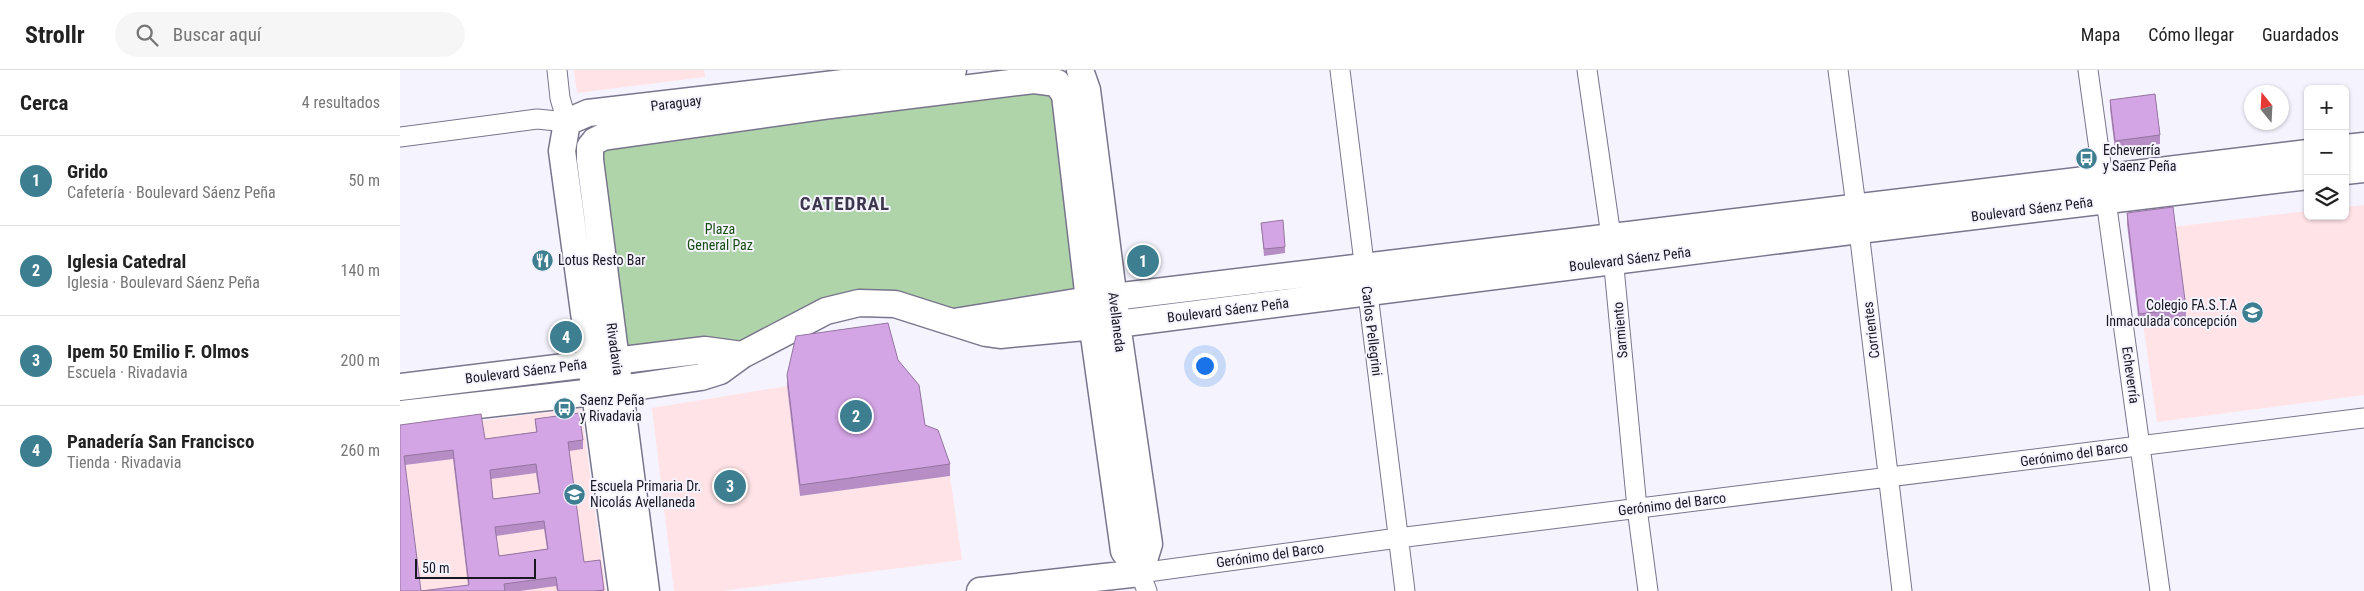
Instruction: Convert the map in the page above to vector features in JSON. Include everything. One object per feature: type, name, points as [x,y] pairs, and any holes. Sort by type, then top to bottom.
[{"type":"main road","name":"Paraguay","points":[[567,122],[588,114],[834,86],[953,70]]},
{"type":"main road","name":"Avellaneda","points":[[1080,70],[1087,90],[1102,299],[1124,551],[1144,582]]},
{"type":"main road","name":"Paraguay","points":[[595,141],[603,137],[834,86],[1034,80],[1062,76]]},
{"type":"main road","name":"Avellaneda","points":[[1062,76],[1102,299]]},
{"type":"main road","points":[[567,122],[595,141]]},
{"type":"main road","name":"Rivadavia","points":[[567,122],[562,151],[604,362],[620,389],[646,591]]},
{"type":"main road","name":"Rivadavia","points":[[595,141],[590,147],[590,160],[604,362],[594,392],[622,591]]},
{"type":"main road","points":[[2349,148],[2364,146]]},
{"type":"main road","name":"Boulevard Sáenz Peña","points":[[2105,189],[2304,153]]},
{"type":"main road","points":[[2349,171],[2364,169]]},
{"type":"main road","name":"Boulevard Sáenz Peña","points":[[400,414],[620,389],[701,377],[720,371],[742,355],[826,311],[859,303],[894,304],[1000,335],[1105,325],[1366,280],[1858,218],[2105,189],[2304,176]]},
{"type":"main road","name":"Boulevard Sáenz Peña","points":[[954,322],[1102,299],[1366,280]]},
{"type":"main road","name":"Boulevard Sáenz Peña","points":[[400,387],[705,350],[742,355]]},
{"type":"main road","name":"Gerónimo del Barco","points":[[980,591],[1144,582]]},
{"type":"street","name":"Rivadavia","points":[[556,70],[560,98],[567,122]]},
{"type":"street","name":"Carlos Pellegrini","points":[[1340,70],[1405,591]]},
{"type":"street","name":"Sarmiento","points":[[1587,70],[1612,249],[1637,508],[1648,591]]},
{"type":"street","name":"Corrientes","points":[[1838,70],[1858,218],[1902,591]]},
{"type":"street","name":"Echeverría","points":[[2088,70],[2160,591]]},
{"type":"street","name":"Paraguay","points":[[400,137],[537,119],[567,122]]},
{"type":"street","name":"Gerónimo del Barco","points":[[1144,582],[1398,538],[2364,418]]},
{"type":"shaded area","points":[[574,70],[704,70],[705,77],[577,93]]},
{"type":"shaded area","name":"Colegio FA.S.T.A Inmaculada concepción","points":[[2364,205],[2364,395],[2157,422],[2130,232],[2304,211],[2304,220],[2349,220],[2349,207]]},
{"type":"shaded area","points":[[787,386],[800,496],[950,476],[962,560],[722,591],[674,591],[652,408]]},
{"type":"shaded area","points":[[581,408],[606,591],[400,591],[400,431]]},
{"type":"green space","name":"Plaza General Paz","points":[[1057,83],[1089,300],[991,314],[877,303],[742,355],[617,361],[595,141]]},
{"type":"building","points":[[2155,94],[2160,135],[2115,141],[2110,100]]},
{"type":"building","points":[[2173,207],[2186,308],[2139,314],[2127,213]]},
{"type":"building","points":[[1283,220],[1285,247],[1264,249],[1261,223]]},
{"type":"building","points":[[888,323],[898,360],[919,385],[925,425],[938,430],[950,464],[800,485],[787,375],[796,336]]},
{"type":"building","points":[[579,413],[583,440],[568,442],[584,562],[600,560],[604,590],[558,591],[556,577],[504,584],[505,591],[421,591],[400,591],[400,425],[481,414],[485,439],[537,432],[535,419]],"holes":[[[453,450],[469,585],[421,591],[404,456]],[[536,464],[540,493],[493,499],[490,470]],[[544,521],[548,549],[499,556],[495,527]]]},
{"type":"place","name":"Echeverría y Saenz Peña","points":[[2087,158]]},
{"type":"place","name":"Lotus Resto Bar","points":[[542,260]]},
{"type":"place","name":"Grido","points":[[1143,261]]},
{"type":"place","name":"Colegio FA.S.T.A Inmaculada concepción","points":[[2253,313]]},
{"type":"place","name":"Panadería San Francisco","points":[[566,337]]},
{"type":"place","name":"Saenz Peña y Rivadavia","points":[[564,408]]},
{"type":"place","name":"Iglesia Catedral","points":[[856,416]]},
{"type":"place","name":"Ipem 50 Emilio F. Olmos","points":[[730,486]]},
{"type":"place","name":"Escuela Primaria Dr. Nicolás Avellaneda","points":[[574,494]]},
{"type":"district","name":"CATEDRAL","points":[[845,203]]}]
